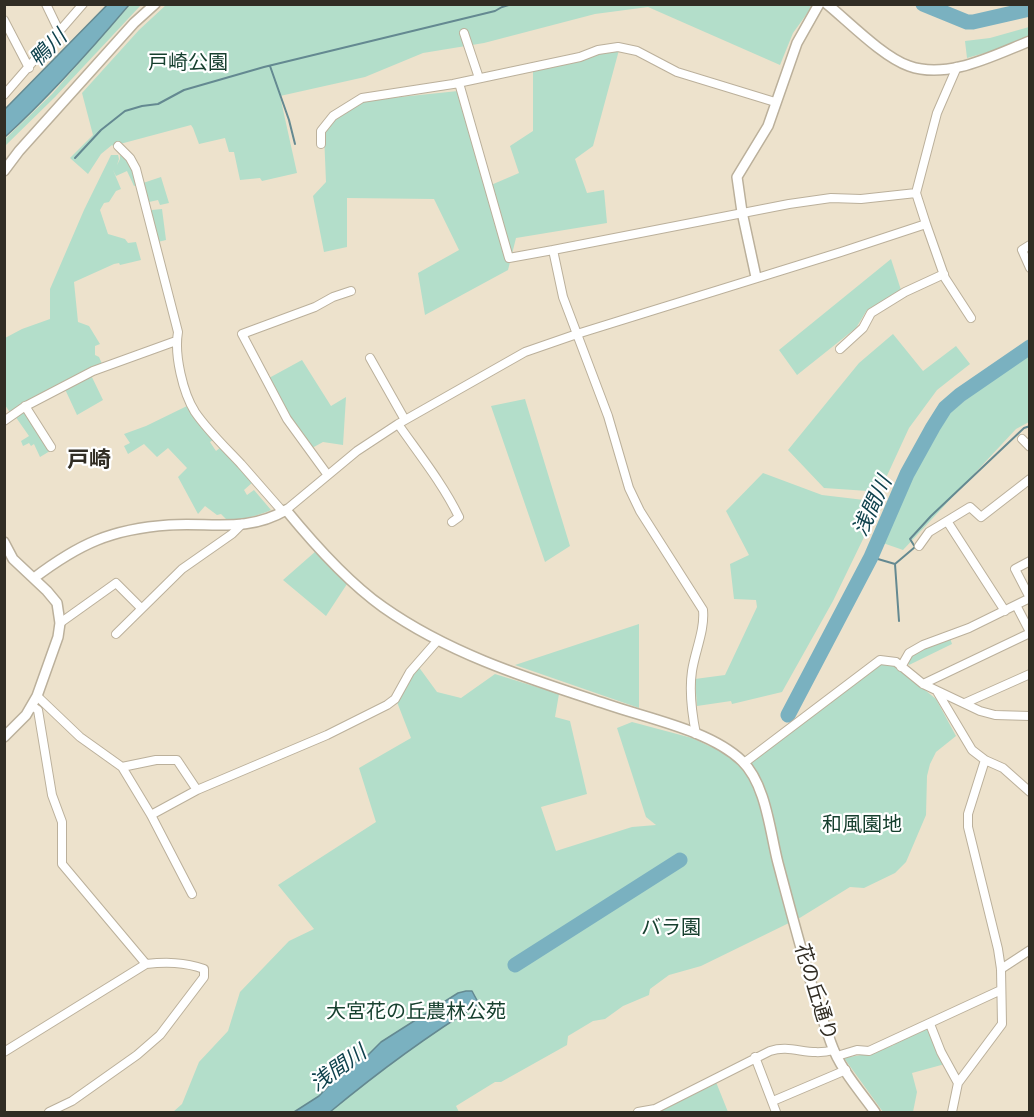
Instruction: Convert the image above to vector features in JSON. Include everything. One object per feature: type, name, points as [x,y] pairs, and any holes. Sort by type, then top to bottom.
[{"type":"street","points":[[46,4],[59,31]]},
{"type":"street","points":[[4,95],[83,4]]},
{"type":"street","points":[[4,171],[19,151],[134,23],[155,4]]},
{"type":"street","points":[[756,277],[737,177],[768,126],[797,44],[819,4]]},
{"type":"street","points":[[827,4],[886,53],[908,66],[937,70],[957,67],[1029,41]]},
{"type":"street","points":[[4,20],[29,68]]},
{"type":"street","points":[[464,33],[480,78]]},
{"type":"street","points":[[321,144],[321,131],[333,116],[362,98],[459,83],[618,47],[637,51],[677,72],[775,102]]},
{"type":"street","points":[[957,67],[937,112],[916,193],[944,274],[971,318]]},
{"type":"street","points":[[459,83],[509,258],[742,212],[831,198],[861,199],[916,193]]},
{"type":"street","points":[[118,146],[135,164],[143,190],[178,333],[176,341],[179,363],[187,396],[195,411],[285,511],[362,590],[384,608],[461,652],[524,677],[696,734],[724,745],[744,763],[880,660],[896,662],[938,693],[981,711],[995,715],[1029,716]]},
{"type":"street","points":[[34,578],[67,554],[102,537],[169,525],[228,527],[285,511],[357,451],[401,422],[525,352],[926,224]]},
{"type":"street","points":[[1029,245],[1022,250],[1029,268]]},
{"type":"street","points":[[553,250],[563,297],[608,416],[629,488],[640,511],[703,610],[704,620],[691,673],[692,716],[696,734]]},
{"type":"street","points":[[840,349],[863,328],[871,313],[905,292],[944,274]]},
{"type":"street","points":[[327,474],[287,419],[242,334],[351,291]]},
{"type":"street","points":[[4,421],[26,406],[93,371],[176,341]]},
{"type":"street","points":[[370,358],[401,422],[455,509],[459,517],[452,522]]},
{"type":"street","points":[[26,406],[51,447]]},
{"type":"street","points":[[1022,440],[1029,447]]},
{"type":"street","points":[[919,546],[929,532],[970,507],[981,517],[1029,479]]},
{"type":"street","points":[[947,521],[1005,611]]},
{"type":"street","points":[[116,634],[182,569],[232,534],[242,524]]},
{"type":"street","points":[[4,542],[13,559],[57,603],[60,623],[58,637],[37,696],[18,725],[4,737]]},
{"type":"street","points":[[901,667],[909,653],[923,645],[969,627],[1029,598],[1015,569],[1029,561]]},
{"type":"street","points":[[60,623],[116,583],[141,608]]},
{"type":"street","points":[[923,684],[1029,633],[1016,605]]},
{"type":"street","points":[[150,815],[197,790],[327,735],[387,705],[395,699],[410,672],[438,640]]},
{"type":"street","points":[[965,703],[1029,674]]},
{"type":"street","points":[[938,693],[972,750],[985,760],[1003,768],[1029,792]]},
{"type":"street","points":[[37,696],[80,737],[122,767],[192,894]]},
{"type":"street","points":[[32,706],[38,710],[52,795],[62,822],[62,864],[146,964]]},
{"type":"street","points":[[122,767],[156,760],[177,760],[197,790]]},
{"type":"street","points":[[952,1113],[958,1083],[1002,1024],[1001,969],[988,904],[968,827],[971,804],[985,760]]},
{"type":"street","name":"花の丘通り","points":[[744,763],[758,785],[777,861],[835,1053],[875,1113]]},
{"type":"street","points":[[1001,969],[1029,950]]},
{"type":"street","points":[[4,1052],[146,964],[175,962],[204,969],[204,977],[179,1012],[152,1041],[72,1101],[49,1113]]},
{"type":"street","points":[[638,1113],[655,1109],[754,1057],[781,1047],[813,1053],[869,1051],[1001,990]]},
{"type":"street","points":[[930,1024],[941,1052],[958,1083]]},
{"type":"street","points":[[754,1057],[776,1113]]},
{"type":"street","points":[[773,1101],[846,1070]]},
{"type":"green space","name":"戸崎公園","points":[[810,4],[811,8],[793,33],[780,65],[648,7],[595,14],[484,43],[423,53],[365,77],[280,96],[297,173],[262,181],[260,178],[240,180],[234,152],[229,152],[225,138],[199,144],[191,125],[120,144],[115,148],[112,145],[101,154],[88,174],[70,158],[93,135],[82,93],[139,30],[166,5]]},
{"type":"green space","points":[[130,5],[141,5],[55,97],[5,146],[5,139],[52,94]]},
{"type":"green space","points":[[1029,27],[1029,36],[995,50],[967,58],[965,41],[990,38]]},
{"type":"green space","points":[[619,50],[593,146],[575,159],[587,193],[604,190],[607,223],[516,238],[508,270],[425,315],[418,273],[459,250],[434,199],[347,198],[347,247],[324,252],[313,196],[326,182],[324,134],[334,120],[362,101],[458,91],[491,185],[519,173],[510,146],[533,131],[533,71],[582,61],[599,53]]},
{"type":"green space","points":[[111,155],[118,155],[117,165],[120,159],[120,155],[130,163],[139,184],[134,186],[127,171],[116,176],[113,170],[121,189],[116,191],[109,202],[104,203],[100,210],[108,234],[125,239],[128,243],[136,242],[141,260],[120,265],[119,263],[114,264],[74,282],[78,322],[89,326],[100,344],[95,346],[95,355],[99,357],[103,366],[11,414],[5,405],[5,338],[50,319],[50,289]]},
{"type":"green space","points":[[161,177],[169,203],[160,205],[158,200],[149,202],[143,183]]},
{"type":"green space","points":[[162,209],[166,240],[158,242],[151,214],[152,210]]},
{"type":"green space","points":[[891,259],[901,290],[867,310],[856,328],[797,375],[779,350]]},
{"type":"green space","points":[[893,334],[923,371],[956,346],[970,364],[937,390],[909,428],[885,480],[868,491],[824,488],[788,450],[859,363]]},
{"type":"green space","points":[[1029,354],[1029,422],[1016,429],[903,550],[883,543],[920,457],[951,412],[984,385]]},
{"type":"green space","points":[[302,360],[331,406],[346,397],[343,445],[323,442],[312,448],[289,417],[269,378]]},
{"type":"green space","points":[[90,373],[103,400],[77,415],[64,387]]},
{"type":"green space","points":[[525,399],[570,546],[545,562],[491,406]]},
{"type":"green space","points":[[187,406],[196,421],[213,440],[210,442],[216,451],[221,447],[253,482],[244,490],[247,495],[254,490],[271,510],[233,520],[227,520],[221,514],[217,515],[205,506],[198,514],[178,477],[187,468],[168,448],[157,457],[144,444],[128,454],[124,446],[130,443],[124,434]]},
{"type":"green space","points":[[24,410],[50,451],[40,457],[34,444],[31,446],[29,443],[23,446],[21,441],[29,436],[15,416]]},
{"type":"green space","points":[[763,473],[822,495],[881,502],[833,601],[782,692],[732,704],[731,701],[697,706],[695,679],[725,675],[757,607],[756,600],[734,599],[730,564],[749,555],[726,511]]},
{"type":"green space","points":[[316,551],[347,584],[326,616],[283,580]]},
{"type":"green space","points":[[639,624],[639,708],[515,665]]},
{"type":"green space","points":[[950,638],[952,644],[909,665],[907,660],[916,651]]},
{"type":"green space","name":"和風園地","points":[[880,663],[892,663],[936,699],[956,736],[936,752],[930,764],[927,776],[926,815],[906,862],[895,873],[864,888],[850,887],[798,919],[770,810],[750,763]]},
{"type":"green space","name":"大宮花の丘農林公苑","points":[[418,666],[437,692],[461,698],[495,674],[559,694],[555,717],[570,721],[587,794],[541,807],[556,851],[632,827],[656,825],[646,817],[617,728],[632,722],[692,738],[735,758],[755,788],[791,922],[701,966],[669,975],[650,989],[649,995],[623,1006],[605,1019],[593,1021],[568,1036],[567,1045],[501,1082],[495,1082],[456,1106],[459,1112],[173,1112],[182,1104],[199,1062],[228,1031],[240,992],[289,941],[314,929],[278,885],[376,822],[359,768],[411,738],[397,702]]},
{"type":"green space","points":[[928,1028],[945,1064],[912,1073],[917,1092],[913,1112],[883,1112],[844,1058],[872,1053]]},
{"type":"green space","points":[[716,1082],[728,1112],[649,1112]]},
{"type":"water","points":[[108,4],[129,5],[38,106],[5,137],[5,109]]},
{"type":"water","points":[[472,991],[479,1004],[403,1055],[330,1112],[294,1112],[319,1096],[347,1067],[366,1057],[381,1042],[458,993]]},
{"type":"waterway","points":[[75,158],[101,130],[125,111],[158,104],[184,90],[264,67],[495,11],[512,4]]},
{"type":"waterway","name":"鴨川","points":[[923,4],[967,22],[1030,9]]},
{"type":"waterway","points":[[270,66],[295,144]]},
{"type":"waterway","name":"浅間川","points":[[788,715],[871,557],[907,474],[945,408],[960,395],[1030,347]]},
{"type":"waterway","points":[[871,557],[895,564],[915,547],[910,539],[931,516],[1024,428],[1030,426]]},
{"type":"waterway","points":[[895,564],[899,621]]},
{"type":"waterway","name":"浅間川","points":[[515,965],[680,860]]},
{"type":"district","name":"戸崎","points":[[89,460]]},
{"type":"park label","name":"バラ園","points":[[671,927]]}]
